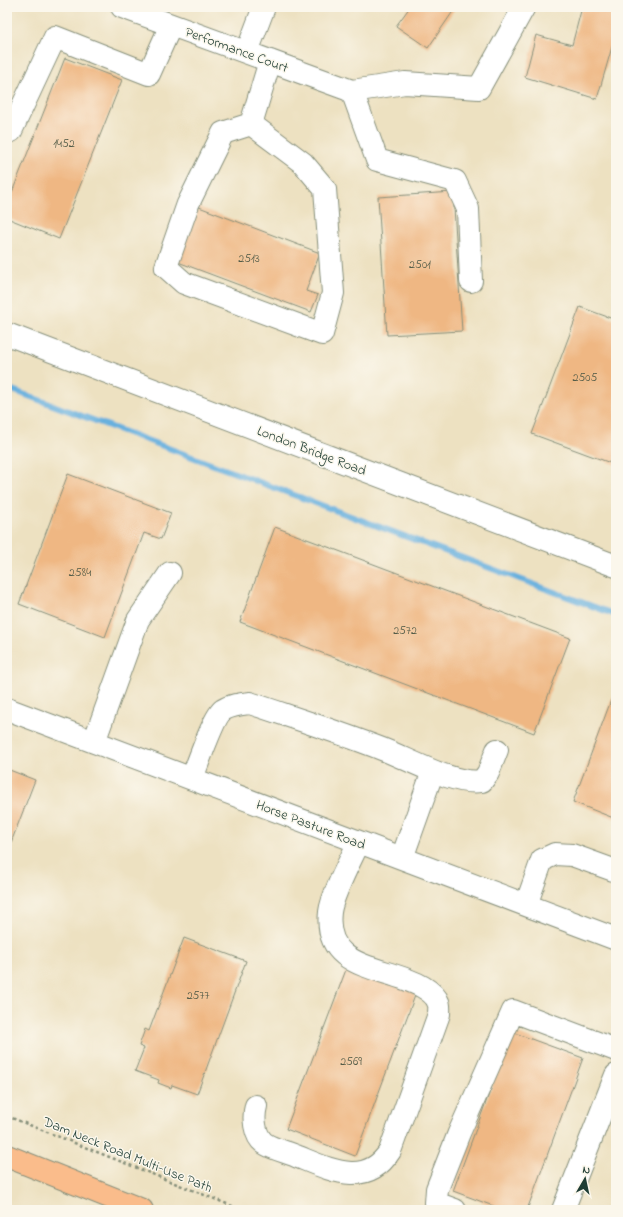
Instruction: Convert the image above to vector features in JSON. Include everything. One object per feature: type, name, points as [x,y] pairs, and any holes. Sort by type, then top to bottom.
[{"type":"main road","points":[[7,1156],[142,1210]]},
{"type":"street","name":"Performance Court","points":[[122,7],[352,91]]},
{"type":"street","points":[[247,52],[264,7]]},
{"type":"street","points":[[471,281],[468,209],[455,181],[377,160],[352,91],[406,83],[479,88],[524,7]]},
{"type":"street","points":[[7,130],[11,131],[55,37],[149,74],[171,25]]},
{"type":"street","points":[[251,124],[270,61]]},
{"type":"street","points":[[251,124],[303,164],[325,189],[333,293],[322,334],[184,283],[166,267],[188,204],[223,133],[251,124]]},
{"type":"street","name":"London Bridge Road","points":[[7,334],[616,566]]},
{"type":"street","points":[[94,742],[138,620],[170,573]]},
{"type":"street","points":[[192,778],[216,720],[222,710],[234,705],[250,703],[382,749],[433,771],[471,783],[482,781],[488,772],[497,750]]},
{"type":"street","name":"Horse Pasture Road","points":[[7,709],[616,939]]},
{"type":"street","points":[[402,858],[433,771]]},
{"type":"street","points":[[256,1106],[254,1114],[257,1132],[264,1143],[335,1171],[351,1174],[370,1170],[382,1163],[390,1151],[439,1014],[438,1002],[429,991],[414,982],[348,959],[334,946],[329,929],[330,911],[359,842]]},
{"type":"street","points":[[526,905],[542,860],[555,854],[572,855],[616,871]]},
{"type":"street","points":[[455,1210],[436,1203],[437,1189],[458,1133],[513,1011],[616,1050]]},
{"type":"street","points":[[563,1210],[616,1075]]},
{"type":"path","name":"Dam Neck Road Multi-Use Path","points":[[7,1116],[242,1210]]},
{"type":"building","points":[[410,7],[456,7],[428,48],[396,26]]},
{"type":"building","points":[[582,7],[616,7],[616,33],[597,99],[525,77],[536,35],[572,45]]},
{"type":"building","points":[[65,58],[122,80],[59,239],[7,218],[7,205]]},
{"type":"building","points":[[453,192],[462,331],[387,335],[378,197]]},
{"type":"building","points":[[199,207],[320,253],[306,291],[318,295],[311,312],[178,262]]},
{"type":"building","points":[[580,307],[616,320],[616,465],[532,434]]},
{"type":"building","points":[[68,474],[171,513],[161,539],[144,533],[105,637],[19,604]]},
{"type":"building","points":[[275,527],[570,638],[534,733],[240,622]]},
{"type":"building","points":[[616,687],[616,819],[573,802]]},
{"type":"building","points":[[7,769],[35,780],[7,853]]},
{"type":"building","points":[[184,938],[246,961],[197,1094],[172,1085],[171,1088],[158,1083],[159,1080],[135,1071],[144,1048],[139,1046],[145,1029],[149,1031]]},
{"type":"building","points":[[347,967],[416,993],[355,1156],[286,1129]]},
{"type":"building","points":[[512,1032],[583,1058],[527,1210],[504,1210],[453,1191]]},
{"type":"waterway","points":[[7,388],[616,615]]}]
